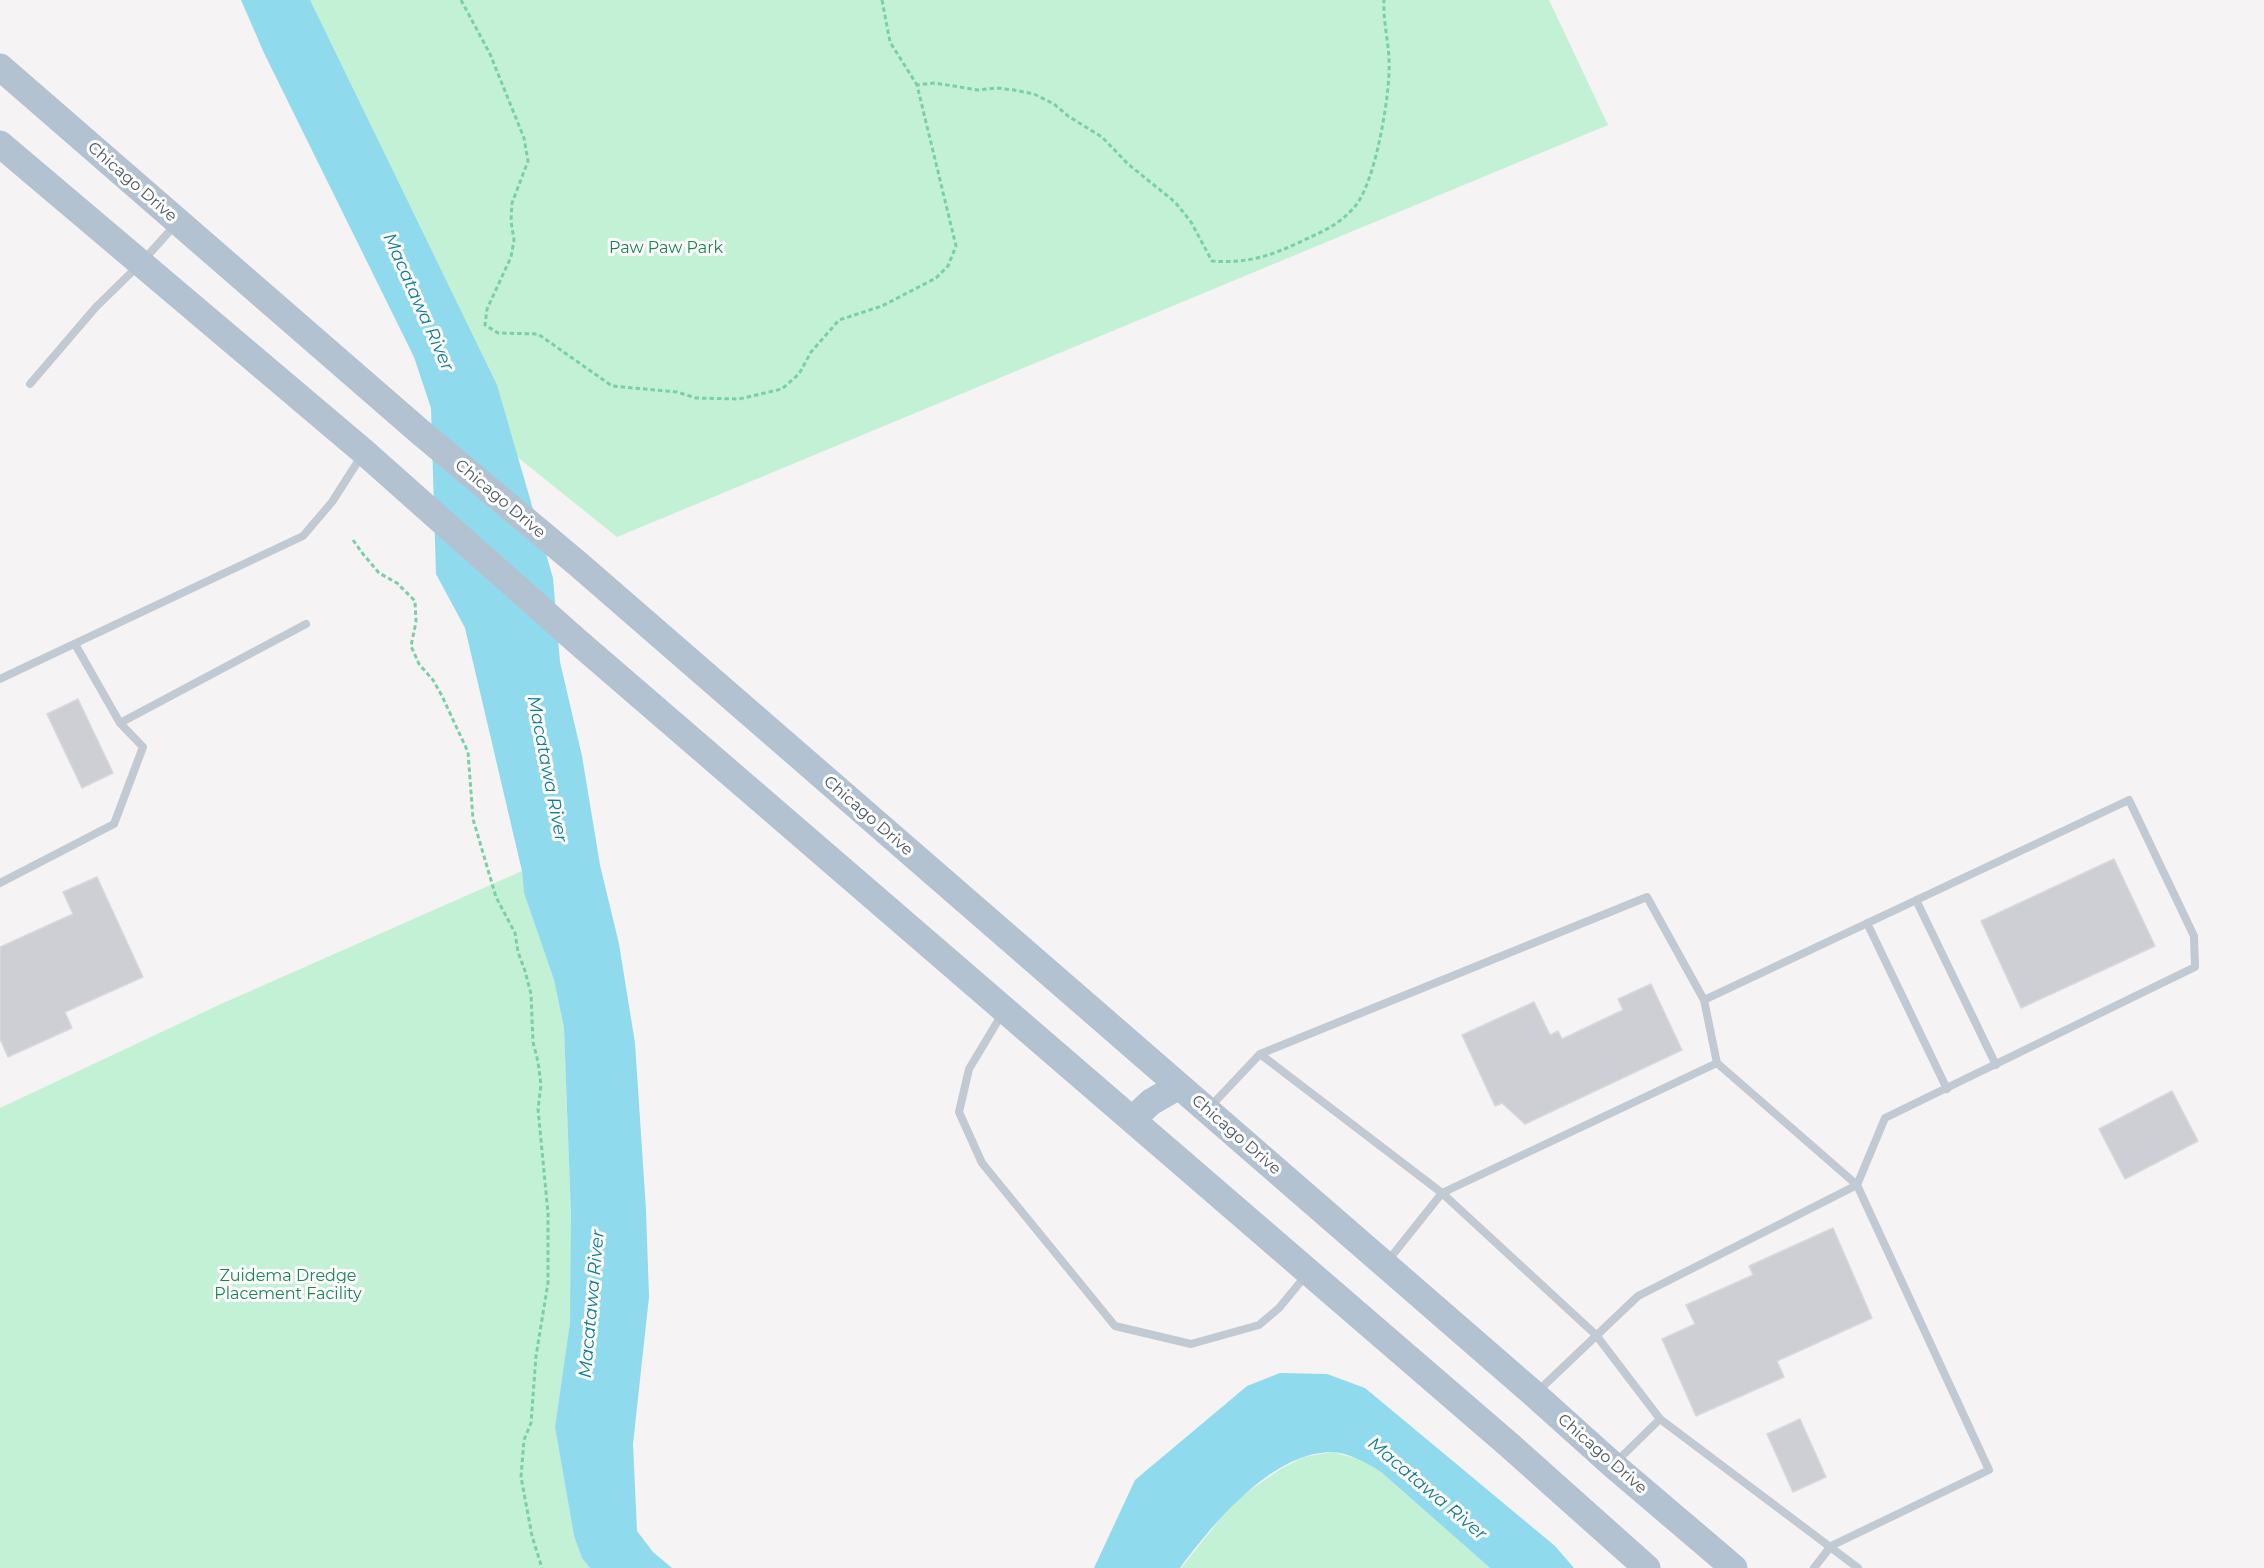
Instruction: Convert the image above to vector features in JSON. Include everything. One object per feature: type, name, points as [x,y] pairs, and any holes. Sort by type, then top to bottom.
[{"type":"main road","name":"Chicago Drive","points":[[0,68],[419,431],[578,564],[1734,1568]]},
{"type":"main road","points":[[0,144],[364,452],[578,642],[1133,1119],[1508,1444],[1647,1568]]},
{"type":"main road","points":[[1133,1119],[1151,1102],[1179,1086]]},
{"type":"lane","points":[[30,384],[96,306],[141,263],[178,221]]},
{"type":"lane","points":[[0,679],[303,536],[332,502],[364,452]]},
{"type":"lane","points":[[120,723],[306,624]]},
{"type":"lane","points":[[0,883],[114,824],[143,747],[120,723],[75,644]]},
{"type":"lane","points":[[1534,1394],[1638,1296],[1857,1185],[1885,1118],[2195,967],[2194,936],[2129,800],[1704,1000]]},
{"type":"lane","points":[[1208,1110],[1260,1053],[1647,897],[1704,1000],[1717,1063],[1857,1185],[1989,1470],[1831,1546],[1814,1568]]},
{"type":"lane","points":[[1916,900],[1996,1065]]},
{"type":"lane","points":[[1867,922],[1947,1089]]},
{"type":"lane","points":[[1006,1009],[987,1036],[969,1069],[959,1112],[982,1163],[1115,1326],[1191,1344],[1259,1326],[1279,1308],[1309,1272]]},
{"type":"lane","points":[[1260,1053],[1442,1192],[1596,1335],[1660,1419],[1858,1568]]},
{"type":"lane","points":[[1385,1265],[1442,1192],[1717,1063]]},
{"type":"lane","points":[[1613,1465],[1660,1419]]},
{"type":"path","points":[[461,0],[490,54],[524,138],[528,161],[512,203],[511,221],[514,240],[512,257],[487,309],[485,325],[498,333],[538,334],[612,386],[652,388],[696,398],[717,399],[739,399],[782,389],[799,374],[811,352],[839,320],[882,306],[936,278],[948,266],[957,246],[916,85],[890,42],[882,0]]},
{"type":"path","points":[[916,85],[935,83],[978,90],[1014,90],[1034,94],[1054,104],[1068,116],[1102,137],[1128,164],[1174,202],[1191,222],[1212,261],[1247,262],[1289,248],[1324,232],[1342,220],[1357,204],[1367,186],[1381,131],[1386,99],[1389,59],[1383,14],[1384,0]]},
{"type":"path","points":[[353,540],[379,573],[397,583],[415,601],[416,622],[411,646],[419,664],[433,680],[442,696],[468,752],[473,819],[496,897],[515,933],[518,952],[531,994],[533,1042],[541,1085],[538,1109],[548,1213],[548,1283],[536,1356],[531,1423],[524,1440],[521,1478],[532,1536],[542,1568]]},
{"type":"green space","name":"Paw Paw Park","points":[[282,0],[1549,0],[1608,125],[617,537],[470,419]]},
{"type":"green space","name":"Zuidema Dredge Placement Facility","points":[[522,871],[524,893],[554,980],[564,1028],[571,1216],[571,1315],[555,1427],[574,1536],[582,1558],[590,1568],[0,1568],[0,1108],[221,1004]]},
{"type":"green space","points":[[1332,1452],[1362,1460],[1381,1472],[1490,1568],[1181,1568],[1221,1518],[1243,1495],[1279,1470],[1304,1457]]},
{"type":"water","name":"Macatawa River","points":[[241,0],[310,0],[497,385],[553,578],[560,662],[582,756],[600,865],[619,944],[635,1043],[649,1297],[633,1444],[637,1531],[653,1552],[672,1568],[590,1568],[582,1558],[574,1536],[555,1427],[570,1322],[571,1216],[564,1028],[554,980],[524,893],[522,871],[465,628],[436,574],[431,408],[414,357],[264,53]]},
{"type":"water","name":"Macatawa River","points":[[1280,1373],[1327,1374],[1365,1388],[1555,1546],[1574,1568],[1490,1568],[1381,1472],[1350,1456],[1330,1452],[1308,1456],[1286,1465],[1265,1478],[1226,1512],[1180,1568],[1094,1568],[1135,1480],[1247,1386]]},
{"type":"building","points":[[78,699],[113,773],[82,788],[47,714]]},
{"type":"building","points":[[2114,859],[2155,946],[2021,1008],[1981,921]]},
{"type":"building","points":[[97,877],[143,977],[65,1012],[72,1028],[8,1057],[0,1039],[0,947],[73,914],[63,892]]},
{"type":"building","points":[[1651,984],[1682,1050],[1525,1124],[1502,1103],[1495,1106],[1462,1035],[1534,1002],[1550,1035],[1558,1031],[1562,1039],[1623,1010],[1618,999]]},
{"type":"building","points":[[2172,1091],[2198,1141],[2125,1179],[2099,1129]]},
{"type":"building","points":[[1833,1228],[1872,1318],[1777,1361],[1784,1377],[1696,1416],[1662,1339],[1695,1324],[1686,1305],[1753,1275],[1749,1266]]},
{"type":"building","points":[[1800,1419],[1826,1477],[1793,1492],[1767,1434]]}]
